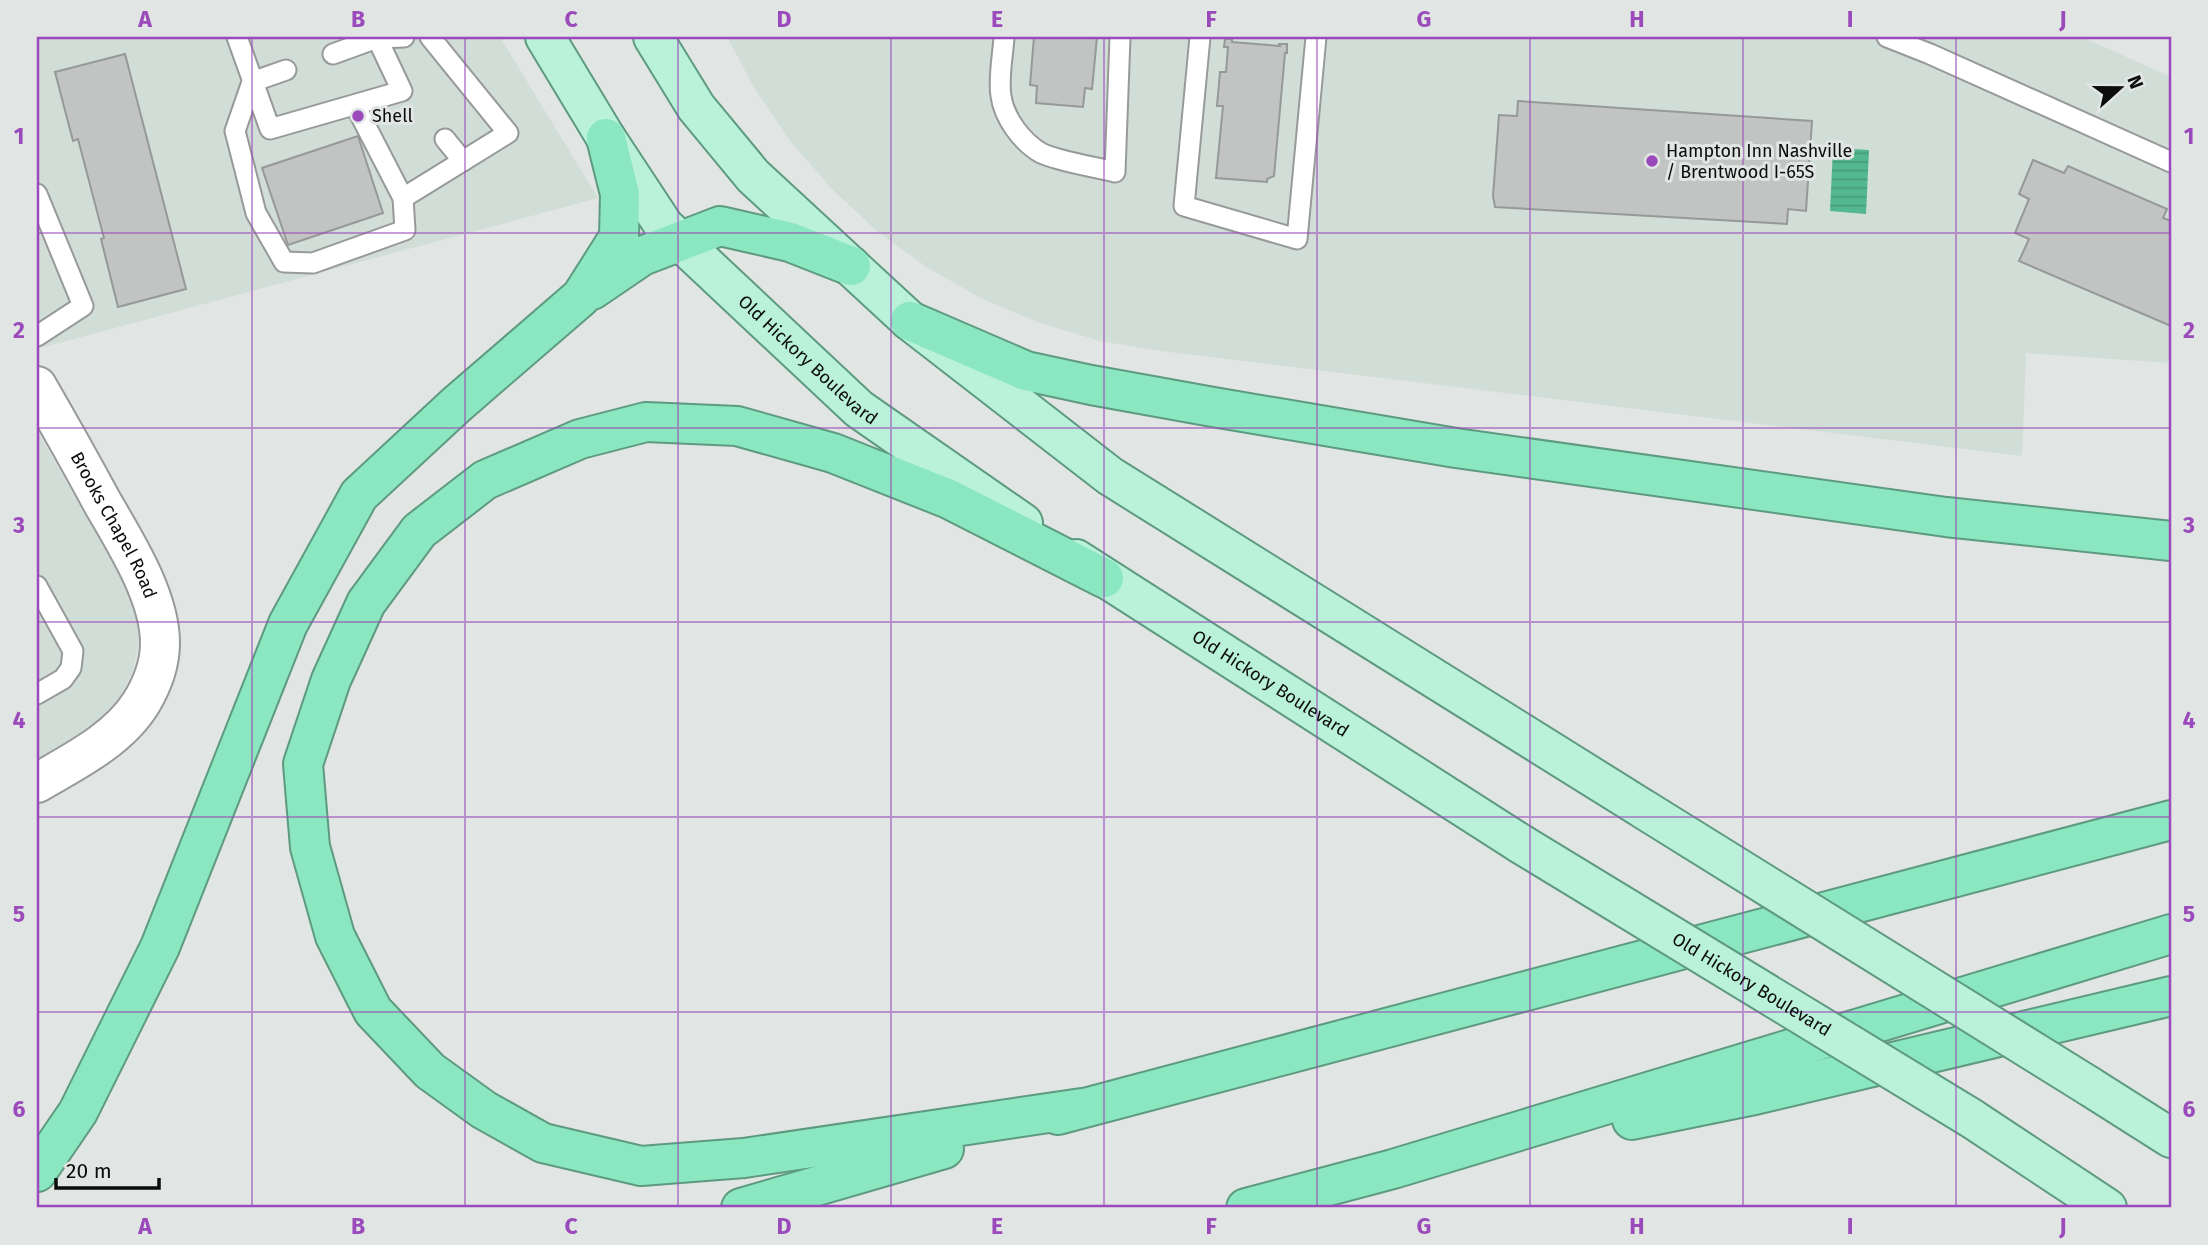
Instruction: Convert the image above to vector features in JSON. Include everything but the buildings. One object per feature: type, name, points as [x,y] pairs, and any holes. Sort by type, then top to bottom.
[{"type":"highway","points":[[581,297],[619,237],[620,194],[606,138]]},
{"type":"highway","points":[[37,1172],[78,1111],[160,947],[288,624],[359,495],[456,405],[581,297],[642,256],[720,226],[790,242],[851,265]]},
{"type":"highway","points":[[910,321],[1026,371],[1213,407],[1457,448],[1946,517],[2171,541]]},
{"type":"highway","points":[[1082,1108],[744,1158],[641,1166],[543,1143],[484,1110],[430,1071],[373,1011],[335,936],[310,847],[303,764],[331,680],[366,603],[419,531],[485,480],[580,439],[646,422],[737,426],[833,453],[948,499],[1104,578]]},
{"type":"highway","points":[[741,1208],[1082,1108],[2171,820]]},
{"type":"highway","points":[[1246,1208],[1393,1168],[2171,934]]},
{"type":"highway","points":[[1393,1168],[1749,1096],[2171,996]]},
{"type":"main road","name":"Old Hickory Boulevard","points":[[545,37],[606,138],[664,226],[859,409],[1104,578],[1521,844],[1971,1118],[2107,1208]]},
{"type":"main road","points":[[653,37],[696,107],[753,176],[910,321],[1110,476],[2171,1138]]},
{"type":"street","name":"Brooks Chapel Road","points":[[37,783],[80,758],[115,732],[139,705],[156,674],[160,643],[158,625],[145,583],[114,523],[41,405]]},
{"type":"lane","points":[[237,37],[270,129],[355,105],[408,98],[377,38]]},
{"type":"lane","points":[[333,54],[377,38],[404,37]]},
{"type":"lane","points":[[403,198],[508,133],[430,37]]},
{"type":"lane","points":[[1004,37],[1000,93],[1012,123],[1027,142],[1043,154],[1115,172],[1120,37]]},
{"type":"lane","points":[[1200,37],[1184,206],[1297,239],[1316,37]]},
{"type":"lane","points":[[1887,37],[2171,162]]},
{"type":"lane","points":[[252,82],[286,70]]},
{"type":"lane","points":[[252,82],[235,131],[256,214],[284,262],[313,263],[405,230],[403,198],[355,105]]},
{"type":"lane","points":[[445,139],[463,161]]},
{"type":"lane","points":[[37,194],[83,306],[37,336]]},
{"type":"lane","points":[[37,586],[73,651],[71,668],[63,679],[37,694]]},
{"type":"shaded area","points":[[37,37],[500,37],[598,198],[44,347],[37,334]]},
{"type":"shaded area","points":[[727,37],[2082,37],[2171,77],[2171,363],[2026,353],[2022,456],[1161,351],[1100,341],[1040,323],[983,299],[928,268],[878,232],[832,189],[791,142],[756,91]]},
{"type":"shaded area","points":[[1833,148],[1869,150],[1866,214],[1830,211]]},
{"type":"shaded area","points":[[37,431],[131,594],[135,607],[138,647],[132,673],[112,708],[92,727],[37,759]]},
{"type":"place","name":"Shell","points":[[358,116]]},
{"type":"place","name":"Hampton Inn Nashville / Brentwood I-65S","points":[[1652,161]]}]
